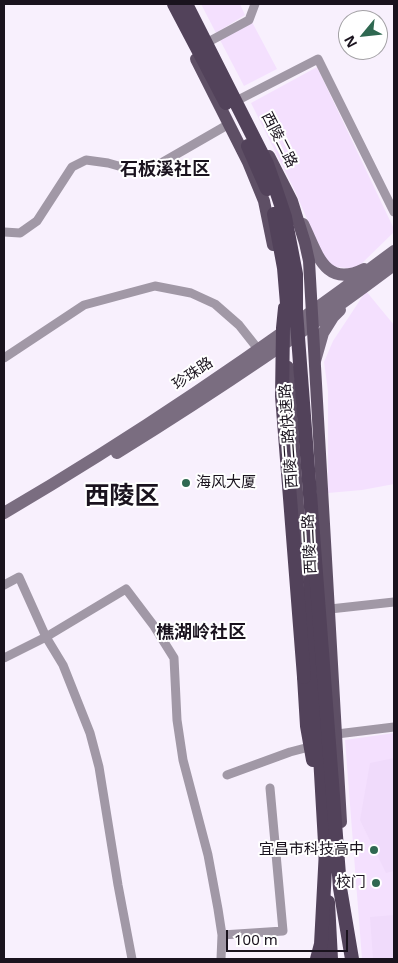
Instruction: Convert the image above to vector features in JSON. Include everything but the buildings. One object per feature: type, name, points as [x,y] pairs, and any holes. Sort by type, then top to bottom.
[{"type":"highway","name":"西陵二路快速路","points":[[174,4],[250,150],[268,192],[276,219],[286,294],[306,502],[326,850]]},
{"type":"highway","name":"西陵二路快速路","points":[[186,4],[267,164],[285,217],[296,274],[296,311],[340,888]]},
{"type":"highway","points":[[286,294],[283,328],[282,396],[307,726],[312,746],[314,771]]},
{"type":"highway","points":[[317,959],[321,944],[326,850]]},
{"type":"highway","points":[[326,850],[330,959]]},
{"type":"highway","points":[[340,888],[345,959]]},
{"type":"highway","points":[[340,888],[350,959]]},
{"type":"main road","name":"西陵二路","points":[[167,4],[248,162],[264,201],[279,270],[286,337],[314,725],[312,746]]},
{"type":"main road","name":"西陵二路","points":[[192,4],[292,201],[309,261],[350,959]]},
{"type":"main road","points":[[292,201],[319,257],[330,272],[343,275],[358,272],[394,256]]},
{"type":"main road","name":"珍珠路","points":[[313,318],[352,297],[394,256]]},
{"type":"main road","name":"珍珠路","points":[[4,522],[187,409],[313,318],[394,256]]},
{"type":"main road","points":[[315,361],[323,333],[333,318],[352,297]]},
{"type":"main road","name":"珍珠路","points":[[4,513],[60,480],[258,349],[286,337]]},
{"type":"main road","points":[[314,771],[330,959]]},
{"type":"street","points":[[210,40],[249,20],[255,4]]},
{"type":"street","points":[[240,99],[318,59],[394,212]]},
{"type":"street","points":[[4,232],[20,233],[36,220],[72,167],[86,160],[108,163],[136,171],[163,162],[229,124]]},
{"type":"street","points":[[4,358],[84,305],[155,286],[190,293],[215,304],[239,325],[258,349]]},
{"type":"street","points":[[4,585],[19,578],[46,637],[63,665],[90,733],[132,959]]},
{"type":"street","points":[[4,658],[46,637],[126,589],[154,626],[174,658],[177,720],[183,760],[208,855],[222,935],[220,959]]},
{"type":"street","points":[[330,609],[394,602]]},
{"type":"street","points":[[337,734],[394,728]]},
{"type":"street","points":[[227,775],[312,746]]},
{"type":"street","points":[[222,935],[283,931],[270,788]]},
{"type":"shaded area","points":[[201,4],[240,4],[245,15],[216,33]]},
{"type":"shaded area","points":[[252,22],[277,69],[244,86],[220,40]]},
{"type":"shaded area","points":[[317,67],[394,229],[394,232],[356,269],[329,266],[295,191],[251,103]]},
{"type":"shaded area","points":[[366,291],[394,325],[394,484],[362,490],[328,493],[328,391],[324,362],[333,341]]},
{"type":"shaded area","name":"宜昌市科技高中","points":[[394,733],[394,959],[362,959],[345,740]]},
{"type":"shaded area","points":[[394,758],[394,871],[386,873],[360,820],[370,763]]},
{"type":"shaded area","points":[[394,915],[394,959],[373,959],[370,917]]},
{"type":"place","name":"海风大厦","points":[[186,483]]},
{"type":"place","name":"宜昌市科技高中","points":[[374,850]]},
{"type":"place","name":"校门","points":[[376,883]]},
{"type":"district","name":"石板溪社区","points":[[165,170]]},
{"type":"district","name":"西陵区","points":[[122,497]]},
{"type":"district","name":"樵湖岭社区","points":[[201,633]]}]
